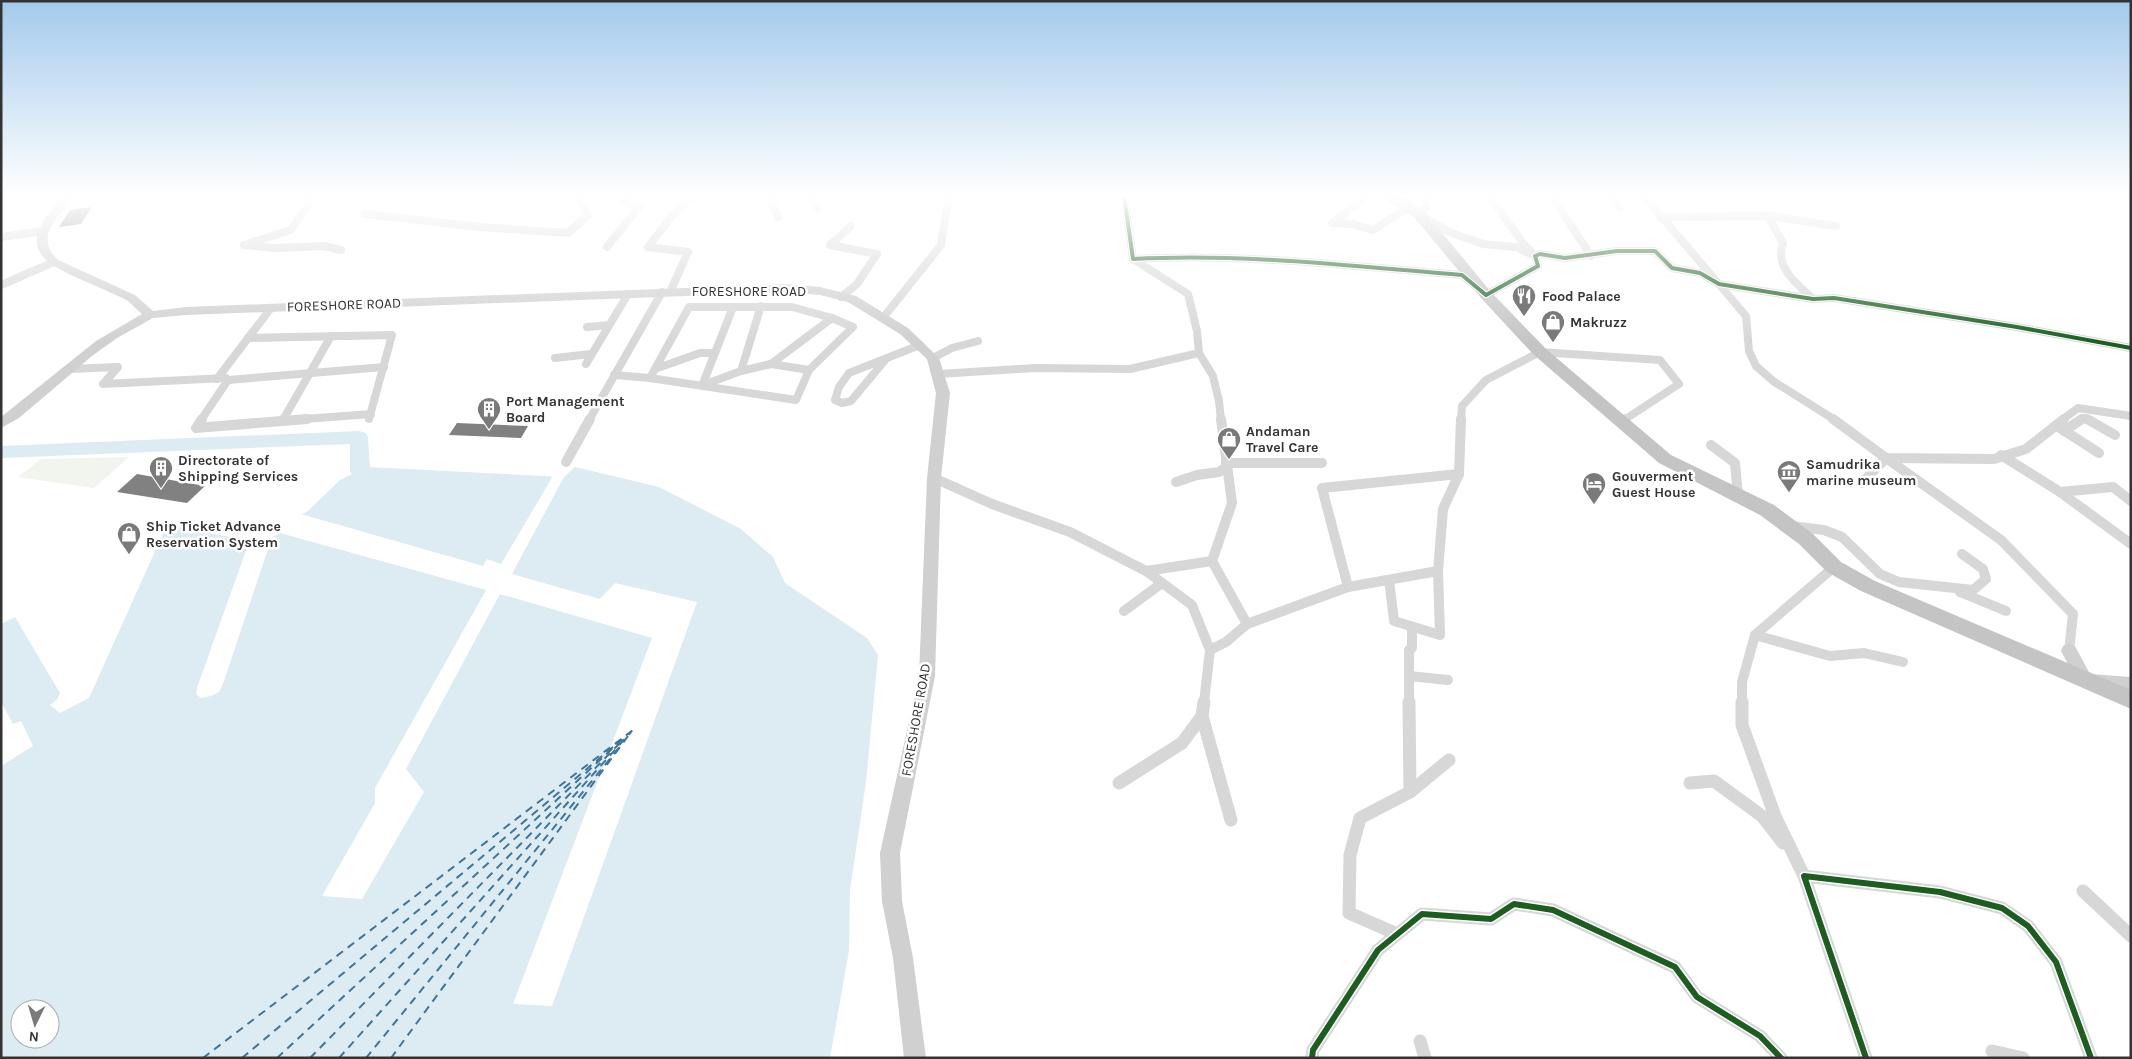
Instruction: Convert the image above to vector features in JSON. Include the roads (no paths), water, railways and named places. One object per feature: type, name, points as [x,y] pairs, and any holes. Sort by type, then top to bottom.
[{"type":"highway","points":[[1442,244],[1486,296],[1540,352],[1665,459],[1767,510],[1806,539],[1834,567],[1868,586],[2131,700]]},
{"type":"main road","points":[[1,424],[26,406],[99,344],[150,315],[131,298],[54,262],[44,253],[41,244]]},
{"type":"main road","name":"FORESHORE ROAD","points":[[150,315],[271,308],[787,288],[820,291],[852,300],[904,331],[920,345],[933,358],[943,393],[934,478],[927,676],[890,853],[892,901],[903,958],[915,1058]]},
{"type":"main road","points":[[2069,651],[2085,680],[2131,684]]},
{"type":"street","points":[[246,244],[244,245],[275,248],[324,246],[341,250]]},
{"type":"street","points":[[566,462],[614,374],[666,292],[688,252],[648,247],[650,244]]},
{"type":"street","points":[[831,244],[877,254],[856,284],[841,297]]},
{"type":"street","points":[[883,318],[942,244]]},
{"type":"street","points":[[1131,244],[1133,259],[1188,294],[1197,330],[1199,353],[1213,376],[1219,401],[1232,504],[1212,561],[1247,624]]},
{"type":"street","points":[[1488,244],[1516,247],[1535,256],[1540,254],[1565,258],[1592,256],[1616,251],[1655,252],[1672,268],[1700,273],[1719,284],[1813,299],[1834,298],[2018,326],[2131,348]]},
{"type":"street","points":[[1133,259],[1174,256],[1238,256],[1462,275],[1486,296],[1538,266],[1535,256],[1524,244]]},
{"type":"street","points":[[1584,244],[1592,256]]},
{"type":"street","points":[[1684,244],[1746,316],[1749,351],[1756,366],[1773,381],[1834,420],[2001,540],[2073,614],[2069,651]]},
{"type":"street","points":[[1782,244],[1780,248],[1782,262],[1790,277],[1813,299]]},
{"type":"street","points":[[1,285],[54,262]]},
{"type":"street","points":[[586,364],[628,294]]},
{"type":"street","points":[[741,371],[761,306]]},
{"type":"street","points":[[614,374],[796,400],[808,370],[853,327],[832,318],[792,307],[689,307],[650,378]]},
{"type":"street","points":[[702,386],[733,307]]},
{"type":"street","points":[[217,379],[271,308]]},
{"type":"street","points":[[771,364],[832,318]]},
{"type":"street","points":[[587,327],[609,325]]},
{"type":"street","points":[[228,380],[196,428],[370,416],[392,335],[248,338]]},
{"type":"street","points":[[283,421],[331,336]]},
{"type":"street","points":[[933,358],[952,348],[978,341]]},
{"type":"street","points":[[886,359],[851,401],[842,403],[835,400],[839,387],[849,373],[920,345]]},
{"type":"street","points":[[655,369],[700,352],[715,353]]},
{"type":"street","points":[[1389,580],[1394,621],[1440,635],[1438,571],[1443,509],[1459,474],[1462,406],[1486,380],[1540,352],[1660,360],[1679,384],[1622,422]]},
{"type":"street","points":[[939,374],[1035,368],[1130,369],[1199,353]]},
{"type":"street","points":[[555,358],[591,354]]},
{"type":"street","points":[[702,386],[741,371],[771,364],[808,370]]},
{"type":"street","points":[[70,369],[118,367],[103,384],[228,380],[384,367]]},
{"type":"street","points":[[2060,428],[2078,408],[2131,416]]},
{"type":"street","points":[[1862,482],[1886,458],[1994,459],[2001,455],[2026,449],[2060,428],[2084,418],[2095,422],[2115,435]]},
{"type":"street","points":[[2060,428],[2099,453]]},
{"type":"street","points":[[1711,445],[1735,463],[1738,496]]},
{"type":"street","points":[[2001,455],[2060,492],[2131,544]]},
{"type":"street","points":[[1176,482],[1197,475],[1220,472],[1226,465],[1322,463]]},
{"type":"street","points":[[1348,587],[1322,488],[1459,474]]},
{"type":"street","points":[[934,478],[992,504],[1070,532],[1146,571],[1192,606],[1210,650],[1202,716],[1231,820]]},
{"type":"street","points":[[2060,492],[2113,487],[2131,501]]},
{"type":"street","points":[[1788,526],[1824,530],[1842,536],[1880,574],[1899,582],[1974,590],[1986,579],[1983,569],[1962,554]]},
{"type":"street","points":[[1146,571],[1212,561]]},
{"type":"street","points":[[1834,567],[1755,635],[1742,682],[1742,725],[1775,816],[1804,876],[1866,1058]]},
{"type":"street","points":[[1210,650],[1226,642],[1247,624],[1348,587],[1438,571]]},
{"type":"street","points":[[1124,611],[1162,583]]},
{"type":"street","points":[[1947,588],[2006,611]]},
{"type":"street","points":[[1410,792],[1409,650],[1412,648],[1412,627]]},
{"type":"street","points":[[1755,635],[1830,656],[1864,654],[1903,662]]},
{"type":"street","points":[[1410,676],[1448,680]]},
{"type":"street","points":[[1119,783],[1182,743],[1202,716]]},
{"type":"street","points":[[1397,934],[1349,913],[1350,855],[1360,818],[1410,792],[1449,760]]},
{"type":"street","points":[[1690,784],[1714,781],[1762,816],[1795,857]]},
{"type":"street","points":[[1804,876],[1940,892],[2002,908],[2028,926],[2056,962],[2091,1058]]},
{"type":"street","points":[[2083,891],[2131,936]]},
{"type":"street","points":[[1312,1058],[1313,1050],[1378,950],[1422,914],[1492,919],[1514,904],[1553,910],[1675,967],[1697,996],[1760,1036],[1781,1058]]},
{"type":"street","points":[[1420,1041],[1425,1058]]},
{"type":"street","points":[[1992,1051],[2023,1058]]},
{"type":"waterway","points":[[1,452],[359,437],[360,471]]},
{"type":"place","name":"Food Palace","points":[[1524,317]]},
{"type":"place","name":"Makruzz","points":[[1553,343]]},
{"type":"place","name":"Port Management Board","points":[[489,430]]},
{"type":"place","name":"Andaman Travel Care","points":[[1229,460]]},
{"type":"place","name":"Directorate of Shipping Services","points":[[161,489]]},
{"type":"place","name":"Samudrika marine museum","points":[[1789,493]]},
{"type":"place","name":"Gouverment Guest House","points":[[1594,505]]},
{"type":"place","name":"Ship Ticket Advance Reservation System","points":[[129,555]]}]
